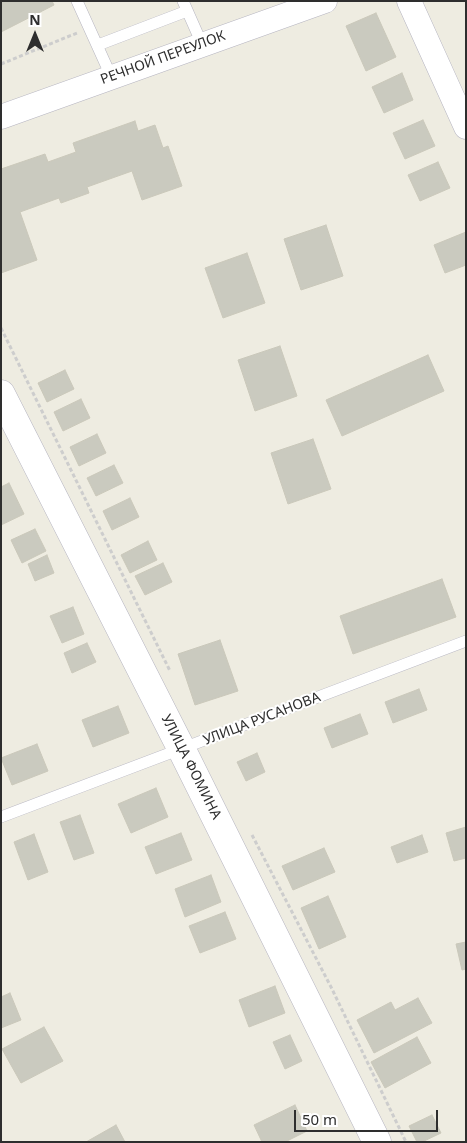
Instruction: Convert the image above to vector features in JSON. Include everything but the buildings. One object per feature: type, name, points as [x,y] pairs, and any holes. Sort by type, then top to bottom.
[{"type":"street","name":"РЕЧНОЙ ПЕРЕУЛОК","points":[[1,117],[111,76],[325,1]]},
{"type":"street","points":[[409,1],[466,127]]},
{"type":"street","name":"УЛИЦА ФОМИНА","points":[[1,394],[181,748],[377,1142]]},
{"type":"lane","points":[[77,1],[111,76]]},
{"type":"lane","points":[[98,45],[185,6],[202,44]]},
{"type":"lane","name":"УЛИЦА РУСАНОВА","points":[[1,817],[466,641]]},
{"type":"path","points":[[1,64],[90,28]]}]
